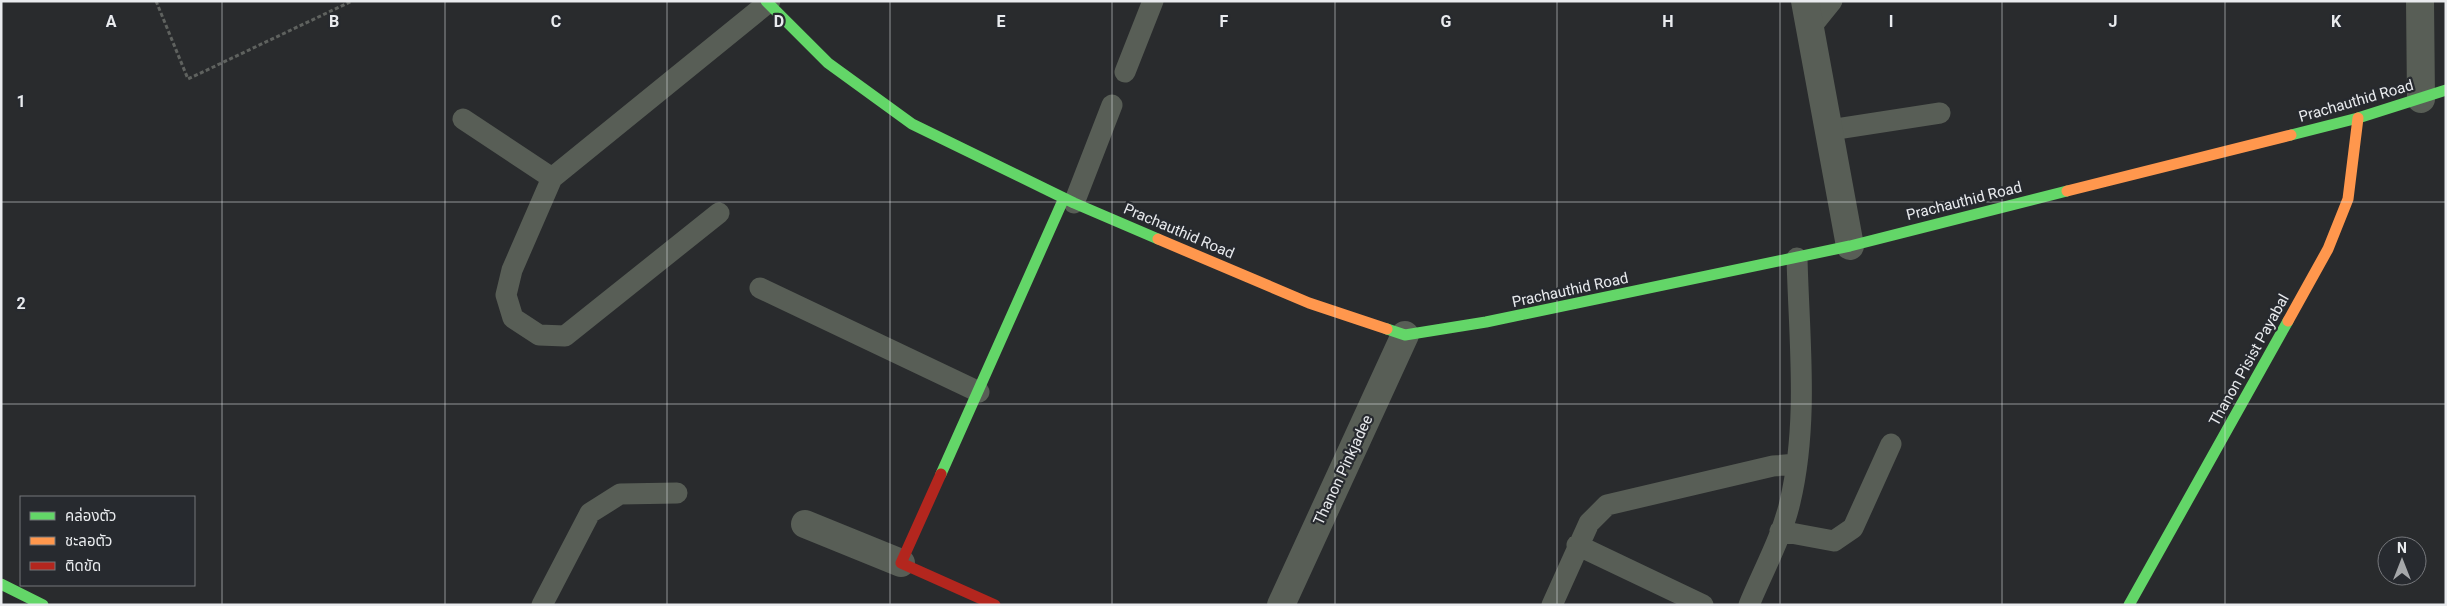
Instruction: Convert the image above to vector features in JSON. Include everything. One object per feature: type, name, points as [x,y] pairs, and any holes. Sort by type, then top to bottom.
[{"type":"street","points":[[1805,1],[1850,246]]},
{"type":"street","points":[[2420,1],[2433,94]]},
{"type":"street","name":"Prachauthid Road","points":[[768,2],[828,63],[912,124],[1069,200],[1308,303],[1405,335],[1486,322],[1850,246],[2358,118],[2433,94]]},
{"type":"street","name":"Thanon Pisist Payabal","points":[[2129,605],[2328,249],[2348,199],[2358,118]]},
{"type":"street","points":[[901,563],[1069,200]]},
{"type":"street","name":"Thanon Pinkjadee","points":[[1281,605],[1405,335]]},
{"type":"street","points":[[805,524],[901,563],[995,605]]},
{"type":"street","points":[[1,584],[43,605]]},
{"type":"lane","points":[[1125,72],[1153,1]]},
{"type":"lane","points":[[1811,28],[1832,1]]},
{"type":"lane","points":[[719,214],[565,336],[539,335],[513,318],[506,295],[512,270],[552,178],[768,2]]},
{"type":"lane","points":[[1069,200],[1112,105]]},
{"type":"lane","points":[[1830,130],[1940,113]]},
{"type":"lane","points":[[463,119],[552,178]]},
{"type":"lane","points":[[1749,605],[1790,503],[1797,464],[1802,412],[1797,258]]},
{"type":"lane","points":[[760,288],[979,392]]},
{"type":"lane","points":[[1780,531],[1834,541],[1853,528],[1891,444]]},
{"type":"lane","points":[[1552,605],[1577,545],[1589,522],[1607,505],[1773,466],[1797,464]]},
{"type":"lane","points":[[542,605],[590,514],[620,494],[678,493]]},
{"type":"lane","points":[[1577,545],[1703,605]]},
{"type":"path","points":[[156,1],[188,79],[352,1]]},
{"type":"traffic: fast","points":[[766,1],[828,63],[912,124],[1074,203],[1158,239]]},
{"type":"traffic: fast","points":[[2291,135],[2358,118],[2446,90]]},
{"type":"traffic: fast","points":[[1387,329],[1405,335],[1486,322],[1850,246],[2067,191]]},
{"type":"traffic: fast","points":[[941,474],[1064,198]]},
{"type":"traffic: fast","points":[[2129,605],[2288,321]]},
{"type":"traffic: fast","points":[[1,584],[43,605]]},
{"type":"traffic: slow","points":[[2288,321],[2328,249],[2348,199],[2358,118]]},
{"type":"traffic: slow","points":[[2067,191],[2291,135]]},
{"type":"traffic: slow","points":[[1158,239],[1309,303],[1387,329]]},
{"type":"traffic: jam","points":[[941,474],[901,563],[995,605]]}]
